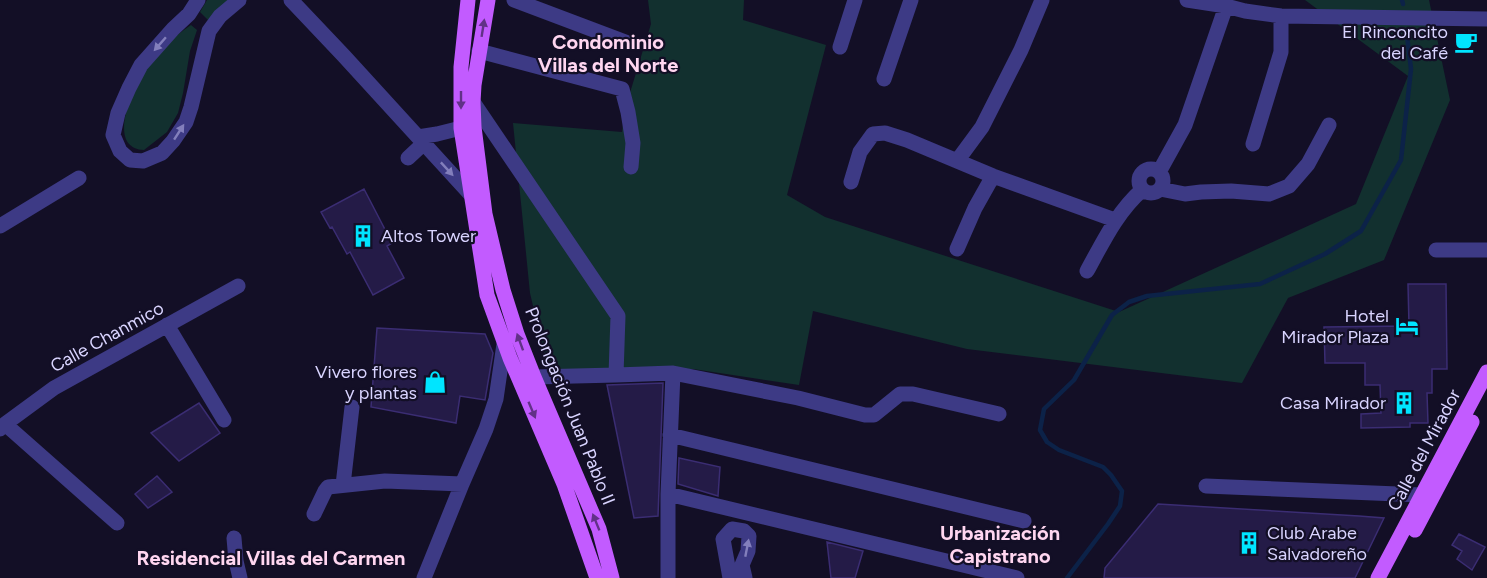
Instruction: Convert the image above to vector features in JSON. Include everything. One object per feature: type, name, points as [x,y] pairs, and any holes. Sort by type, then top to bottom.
[{"type":"main road","points":[[468,0],[461,67],[461,128],[487,295],[504,344],[564,484],[597,578]]},
{"type":"main road","name":"Prolongación Juan Pablo II","points":[[488,0],[473,102],[485,214],[503,290],[534,377],[599,529],[612,578]]},
{"type":"main road","name":"Calle del Mirador","points":[[1378,578],[1487,372]]},
{"type":"main road","name":"Calle del Mirador","points":[[1389,578],[1487,394]]},
{"type":"street","points":[[198,0],[189,14],[141,65],[118,113],[113,135],[120,151],[130,160],[143,161],[162,153],[186,122],[208,31],[220,16],[239,0]]},
{"type":"street","points":[[291,0],[471,195]]},
{"type":"street","points":[[514,0],[628,43]]},
{"type":"street","points":[[840,47],[855,0]]},
{"type":"street","points":[[884,79],[911,0]]},
{"type":"street","points":[[957,161],[982,127],[1021,50],[1042,0]]},
{"type":"street","points":[[1187,0],[1226,6],[1248,6],[1281,16],[1487,19]]},
{"type":"street","points":[[1159,172],[1185,125],[1226,6]]},
{"type":"street","points":[[189,14],[208,31]]},
{"type":"street","points":[[1253,144],[1281,52],[1281,16]]},
{"type":"street","points":[[479,51],[622,89],[633,143],[631,167]]},
{"type":"street","points":[[473,102],[618,316],[616,375]]},
{"type":"street","points":[[1160,189],[1163,181],[1159,172],[1151,168],[1142,172],[1138,181],[1142,190],[1151,193],[1160,189],[1185,194],[1232,191],[1269,194],[1289,186],[1308,164],[1329,125]]},
{"type":"street","points":[[408,158],[420,140],[461,128]]},
{"type":"street","points":[[851,182],[860,152],[873,134],[885,133],[993,176],[1115,220]]},
{"type":"street","points":[[957,249],[975,208],[993,176]]},
{"type":"street","points":[[0,226],[79,178]]},
{"type":"street","points":[[1087,270],[1115,220],[1132,198],[1142,190]]},
{"type":"street","points":[[1436,250],[1487,250]]},
{"type":"street","name":"Calle Chanmico","points":[[2,427],[54,388],[238,286]]},
{"type":"street","points":[[167,326],[224,420]]},
{"type":"street","points":[[424,578],[486,429],[496,399],[504,344]]},
{"type":"street","points":[[668,578],[668,494],[673,373]]},
{"type":"street","points":[[534,377],[673,373],[798,398],[865,415],[874,415],[900,394],[913,394],[999,414]]},
{"type":"street","points":[[343,485],[352,407]]},
{"type":"street","points":[[2,427],[117,523]]},
{"type":"street","points":[[670,435],[1024,521]]},
{"type":"street","points":[[314,514],[328,487],[385,481],[462,484]]},
{"type":"street","points":[[1206,486],[1422,495]]},
{"type":"street","points":[[668,494],[1017,578]]},
{"type":"street","points":[[730,578],[723,539],[732,530],[744,531],[749,536],[748,550],[742,565],[745,578]]},
{"type":"street","points":[[234,538],[240,578]]},
{"type":"green space","points":[[207,0],[228,0],[208,20],[200,12]]},
{"type":"green space","points":[[648,0],[744,0],[743,20],[826,45],[787,195],[825,217],[1119,312],[1356,204],[1408,76],[1305,0],[1429,0],[1450,100],[1384,260],[1288,298],[1242,383],[967,349],[813,311],[799,385],[693,369],[548,370],[530,293],[513,123],[622,132],[625,109],[651,24]]},
{"type":"green space","points":[[191,25],[197,30],[190,51],[178,113],[167,132],[144,150],[133,147],[127,141],[124,131],[127,109],[139,79],[165,45]]},
{"type":"building","name":"Altos Tower","points":[[364,189],[392,243],[387,246],[404,278],[373,295],[350,252],[347,254],[321,212]]},
{"type":"building","name":"Hotel Mirador Plaza","points":[[1408,284],[1446,284],[1447,369],[1432,369],[1432,393],[1427,393],[1428,423],[1410,423],[1410,427],[1361,428],[1361,414],[1381,413],[1380,385],[1365,385],[1365,363],[1325,363],[1324,327],[1409,326]]},
{"type":"building","name":"Vivero flores y plantas","points":[[377,328],[485,334],[493,353],[485,400],[460,396],[456,423],[371,407]]},
{"type":"building","points":[[663,383],[658,516],[634,518],[607,385]]},
{"type":"building","points":[[199,403],[220,433],[179,461],[151,433]]},
{"type":"building","points":[[679,458],[720,467],[718,496],[678,484]]},
{"type":"building","points":[[157,476],[172,492],[148,508],[135,494]]},
{"type":"building","name":"Club Arabe Salvadoreño","points":[[1158,504],[1384,518],[1355,578],[1104,578],[1105,568]]},
{"type":"building","points":[[1459,534],[1485,547],[1472,570],[1457,559],[1462,551],[1452,545]]},
{"type":"building","points":[[827,542],[863,551],[855,578],[831,578]]},
{"type":"waterway","points":[[1402,0],[1403,4]]},
{"type":"waterway","points":[[1067,578],[1120,506],[1122,491],[1103,467],[1059,450],[1047,442],[1040,430],[1044,409],[1074,380],[1112,315],[1129,302],[1147,296],[1260,284],[1325,254],[1361,231],[1401,160],[1411,69],[1407,36]]},
{"type":"place","name":"El Rinconcito del Café","points":[[1466,42]]},
{"type":"place","name":"Altos Tower","points":[[363,236]]},
{"type":"place","name":"Hotel Mirador Plaza","points":[[1407,326]]},
{"type":"place","name":"Vivero flores y plantas","points":[[435,382]]},
{"type":"place","name":"Casa Mirador","points":[[1404,403]]},
{"type":"place","name":"Club Arabe Salvadoreño","points":[[1249,543]]},
{"type":"district","name":"Condominio Villas del Norte","points":[[608,54]]},
{"type":"district","name":"Urbanización Capistrano","points":[[1000,544]]},
{"type":"district","name":"Residencial Villas del Carmen","points":[[271,558]]}]
